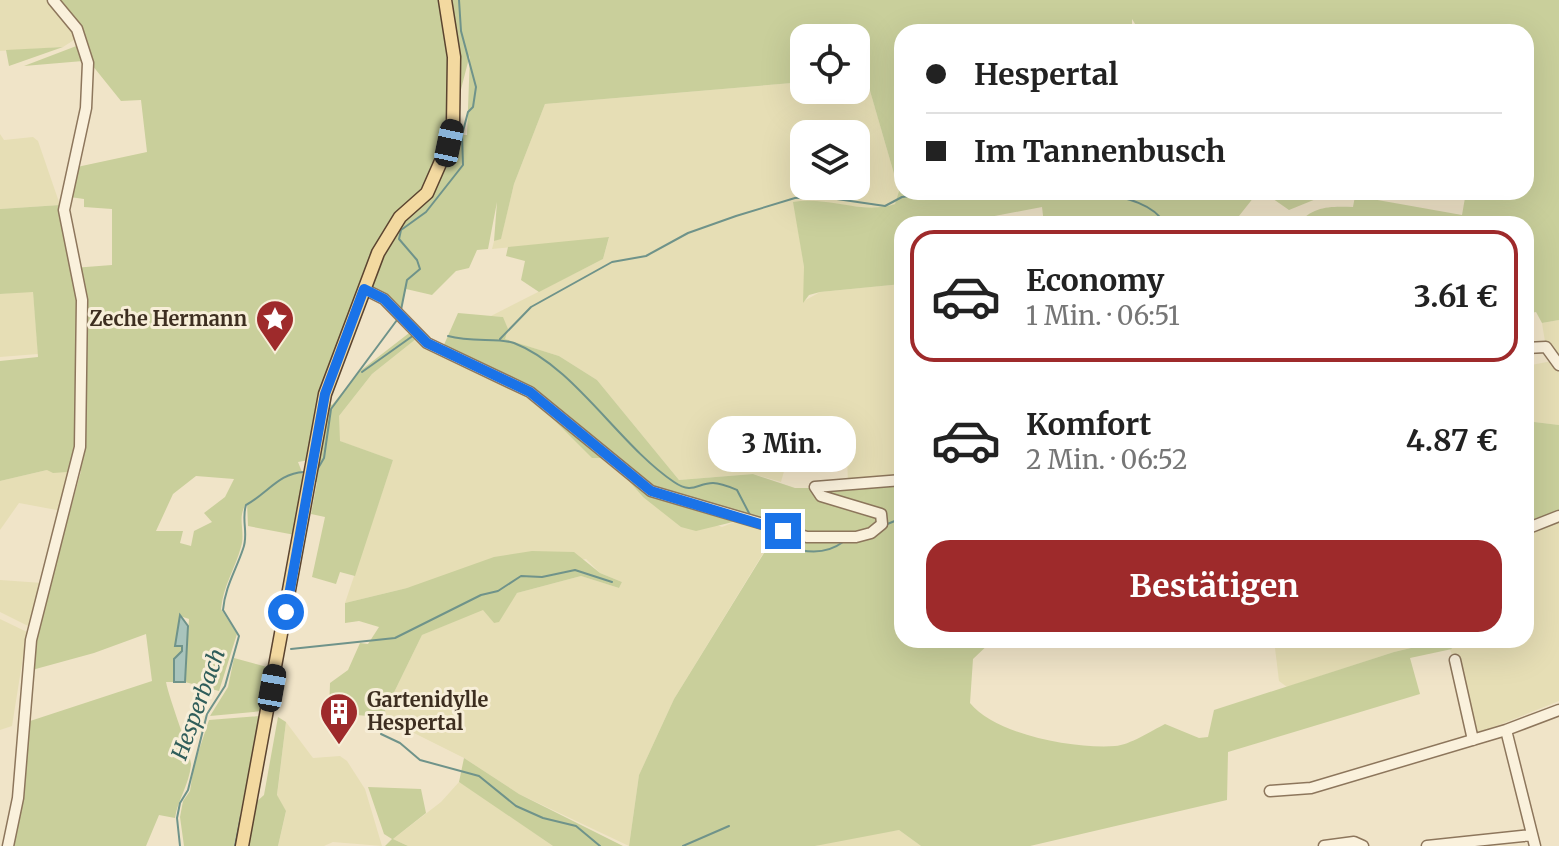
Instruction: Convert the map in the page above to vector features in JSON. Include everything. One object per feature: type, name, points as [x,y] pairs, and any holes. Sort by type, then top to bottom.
[{"type":"main road","points":[[242,846],[325,394],[384,240],[400,217],[427,193],[449,143],[453,124],[454,57],[445,0]]},
{"type":"street","points":[[8,846],[18,798],[22,713],[33,630],[80,447],[82,300],[64,210],[86,108],[88,63],[77,29],[53,0]]},
{"type":"street","points":[[364,289],[399,314],[427,343],[530,392],[638,482],[662,495],[807,537],[853,537],[877,529],[882,524],[881,514],[821,496],[815,487],[894,481]]},
{"type":"street","points":[[1534,348],[1546,347],[1559,365]]},
{"type":"street","points":[[1534,526],[1559,516]]},
{"type":"street","points":[[1455,660],[1473,740]]},
{"type":"street","points":[[1270,791],[1311,788],[1506,730],[1559,710]]},
{"type":"street","points":[[1427,846],[1533,841],[1506,730]]},
{"type":"street","points":[[1324,846],[1354,842],[1363,846]]},
{"type":"shaded area","points":[[0,0],[49,0],[76,36],[74,40],[63,47],[0,51]]},
{"type":"shaded area","points":[[790,83],[790,104],[870,104],[870,91],[894,174],[895,204],[885,208],[794,203],[804,267],[804,301],[820,292],[894,285],[894,478],[848,483],[846,432],[840,424],[828,422],[797,425],[781,482],[753,474],[679,480],[597,380],[559,356],[504,339],[503,317],[491,316],[603,259],[609,238],[492,249],[494,241],[501,238],[514,184],[545,104]]},
{"type":"shaded area","points":[[0,134],[4,140],[33,137],[38,141],[60,205],[0,209]]},
{"type":"shaded area","points":[[33,291],[38,354],[0,357],[0,294]]},
{"type":"shaded area","points":[[1559,320],[1559,425],[1534,422],[1534,364],[1552,361],[1546,348],[1542,323]]},
{"type":"shaded area","points":[[416,339],[512,386],[620,471],[643,497],[722,527],[737,521],[774,527],[764,552],[674,699],[639,775],[629,846],[519,794],[464,758],[382,717],[422,635],[483,609],[494,623],[517,593],[581,576],[619,588],[622,582],[600,573],[586,559],[407,588],[345,603],[393,460],[339,441],[339,416],[372,374]]},
{"type":"shaded area","points":[[47,470],[73,472],[62,511],[19,503],[0,530],[0,481]]},
{"type":"shaded area","points":[[1559,518],[1559,701],[1474,735],[1458,669],[1449,648],[1534,648],[1534,527]]},
{"type":"shaded area","points":[[0,580],[42,583],[30,627],[0,612]]},
{"type":"shaded area","points":[[0,619],[27,632],[12,726],[0,730]]},
{"type":"shaded area","points":[[1275,648],[1411,648],[1287,687],[1279,681]]},
{"type":"shaded area","points":[[286,722],[313,758],[340,756],[347,761],[365,789],[382,846],[333,842],[324,846],[278,846],[286,812],[277,796]]},
{"type":"shaded area","points":[[459,782],[553,846],[408,846],[393,839],[441,802]]},
{"type":"shaded area","points":[[899,830],[921,846],[815,846],[841,838]]},
{"type":"green space","points":[[58,0],[1559,0],[1559,320],[1542,323],[1534,312],[1534,216],[1307,216],[1322,208],[1353,207],[1354,200],[1378,200],[1462,215],[1465,200],[1534,200],[1534,24],[1135,24],[1132,19],[1132,24],[894,24],[894,174],[870,91],[870,24],[790,24],[790,83],[545,104],[514,184],[501,239],[494,241],[497,202],[488,249],[477,250],[469,268],[456,271],[432,295],[406,289],[400,311],[371,286],[395,232],[435,189],[455,135],[467,135],[470,55],[448,139],[435,171],[422,193],[381,237],[330,365],[319,398],[309,460],[298,462],[304,477],[295,535],[248,526],[247,503],[244,508],[241,547],[221,609],[237,634],[219,691],[185,682],[189,619],[180,616],[175,646],[182,646],[182,652],[174,659],[174,682],[166,682],[191,765],[175,818],[159,815],[146,846],[12,846],[21,794],[24,723],[152,681],[146,634],[94,653],[32,670],[37,631],[81,471],[53,473],[47,470],[0,481],[0,361],[38,357],[33,292],[0,294],[0,209],[60,205],[73,268],[112,265],[112,209],[84,207],[84,199],[70,197],[77,167],[147,152],[141,100],[121,101],[92,65],[77,22]],"holes":[[[196,476],[234,479],[225,497],[204,513],[212,522],[194,531],[191,546],[180,543],[183,531],[156,531],[173,494]]]},
{"type":"green space","points":[[79,45],[83,61],[24,66]]},
{"type":"green space","points":[[63,47],[9,66],[6,50]]},
{"type":"green space","points":[[896,200],[1252,200],[1239,216],[1043,216],[1042,207],[995,216],[894,216],[894,285],[820,292],[809,295],[803,303],[804,267],[793,202],[819,201],[883,207],[895,204]]},
{"type":"green space","points":[[1275,200],[1314,200],[1289,210]]},
{"type":"green space","points":[[609,237],[603,259],[539,292],[521,280],[525,261],[506,256],[508,247]]},
{"type":"green space","points":[[458,313],[503,317],[508,329],[505,339],[559,356],[597,380],[679,480],[753,474],[795,488],[810,488],[815,494],[877,512],[878,524],[855,536],[819,537],[737,521],[696,531],[681,527],[643,497],[620,471],[603,458],[592,458],[546,412],[530,387],[443,347]]},
{"type":"green space","points":[[413,330],[416,339],[372,374],[339,416],[340,441],[393,460],[355,576],[340,572],[336,584],[312,577],[325,517],[311,514],[317,482],[312,481],[328,403],[332,405],[360,371]]},
{"type":"green space","points":[[1534,422],[1559,425],[1559,514],[1534,524]]},
{"type":"green space","points":[[894,484],[894,648],[985,648],[973,659],[970,703],[998,724],[1037,738],[1079,745],[1115,746],[1165,724],[1199,738],[1208,737],[1214,710],[1394,652],[1411,648],[1452,649],[1410,658],[1420,694],[1228,752],[1227,800],[1030,846],[921,846],[899,830],[815,846],[629,846],[639,775],[674,699],[764,553],[762,537],[772,529],[856,537],[885,519],[824,495],[824,489]]},
{"type":"green space","points":[[532,551],[574,552],[600,573],[622,582],[619,588],[581,576],[517,593],[499,622],[494,623],[483,610],[422,635],[382,717],[329,713],[330,683],[348,670],[360,643],[368,644],[379,627],[359,621],[345,623],[345,603],[407,588],[494,557]]},
{"type":"green space","points":[[234,658],[271,668],[263,711],[210,716],[228,687]]},
{"type":"green space","points":[[260,716],[234,846],[184,846],[180,817],[183,801],[190,791],[194,765],[209,720]]},
{"type":"green space","points":[[278,717],[286,722],[277,795],[286,811],[278,846],[247,846],[254,804],[264,795]]},
{"type":"green space","points":[[464,758],[519,794],[623,846],[553,846],[459,782]]},
{"type":"green space","points":[[368,787],[421,789],[426,813],[393,839],[408,846],[385,846],[392,839],[384,834]]},
{"type":"water","points":[[180,615],[188,626],[185,682],[174,682],[174,659],[182,651],[182,646],[175,646]]},
{"type":"waterway","name":"Hesperbach","points":[[401,310],[407,280],[420,269],[417,260],[399,239],[401,230],[426,212],[463,165],[462,135],[468,112],[473,107],[476,87],[461,31],[459,0]]},
{"type":"waterway","points":[[500,339],[531,307],[612,262],[646,256],[688,233],[736,216],[795,198],[823,197],[885,206],[896,200]]},
{"type":"waterway","points":[[1128,200],[1153,210],[1159,216]]},
{"type":"waterway","name":"Hesperbach","points":[[317,470],[324,458],[331,409],[397,320]]},
{"type":"waterway","points":[[362,372],[414,335]]},
{"type":"waterway","points":[[448,336],[508,341],[536,354],[557,369],[634,448],[674,482],[686,488],[716,483],[737,490],[750,515]]},
{"type":"waterway","name":"Hesperbach","points":[[180,846],[177,818],[180,803],[188,790],[207,714],[225,686],[239,636],[223,610],[228,586],[245,543],[246,505],[287,476],[304,472]]},
{"type":"waterway","points":[[885,525],[894,521]]},
{"type":"waterway","points":[[763,530],[780,543],[801,550],[823,551],[843,542]]},
{"type":"waterway","points":[[291,649],[395,638],[481,595],[498,591],[521,576],[542,577],[575,570],[612,582]]},
{"type":"waterway","points":[[274,708],[278,681]]},
{"type":"waterway","points":[[381,734],[400,743],[420,760],[479,776],[516,806],[543,818],[576,826],[600,846]]},
{"type":"waterway","points":[[235,846],[241,816]]},
{"type":"waterway","points":[[683,846],[729,826]]},
{"type":"place","name":"Zeche Hermann","points":[[275,353]]},
{"type":"place","name":"Gartenidylle Hespertal","points":[[339,746]]},
{"type":"route","points":[[286,612],[325,394],[364,289],[384,299],[427,343],[530,392],[614,464],[651,491],[783,531]]}]
